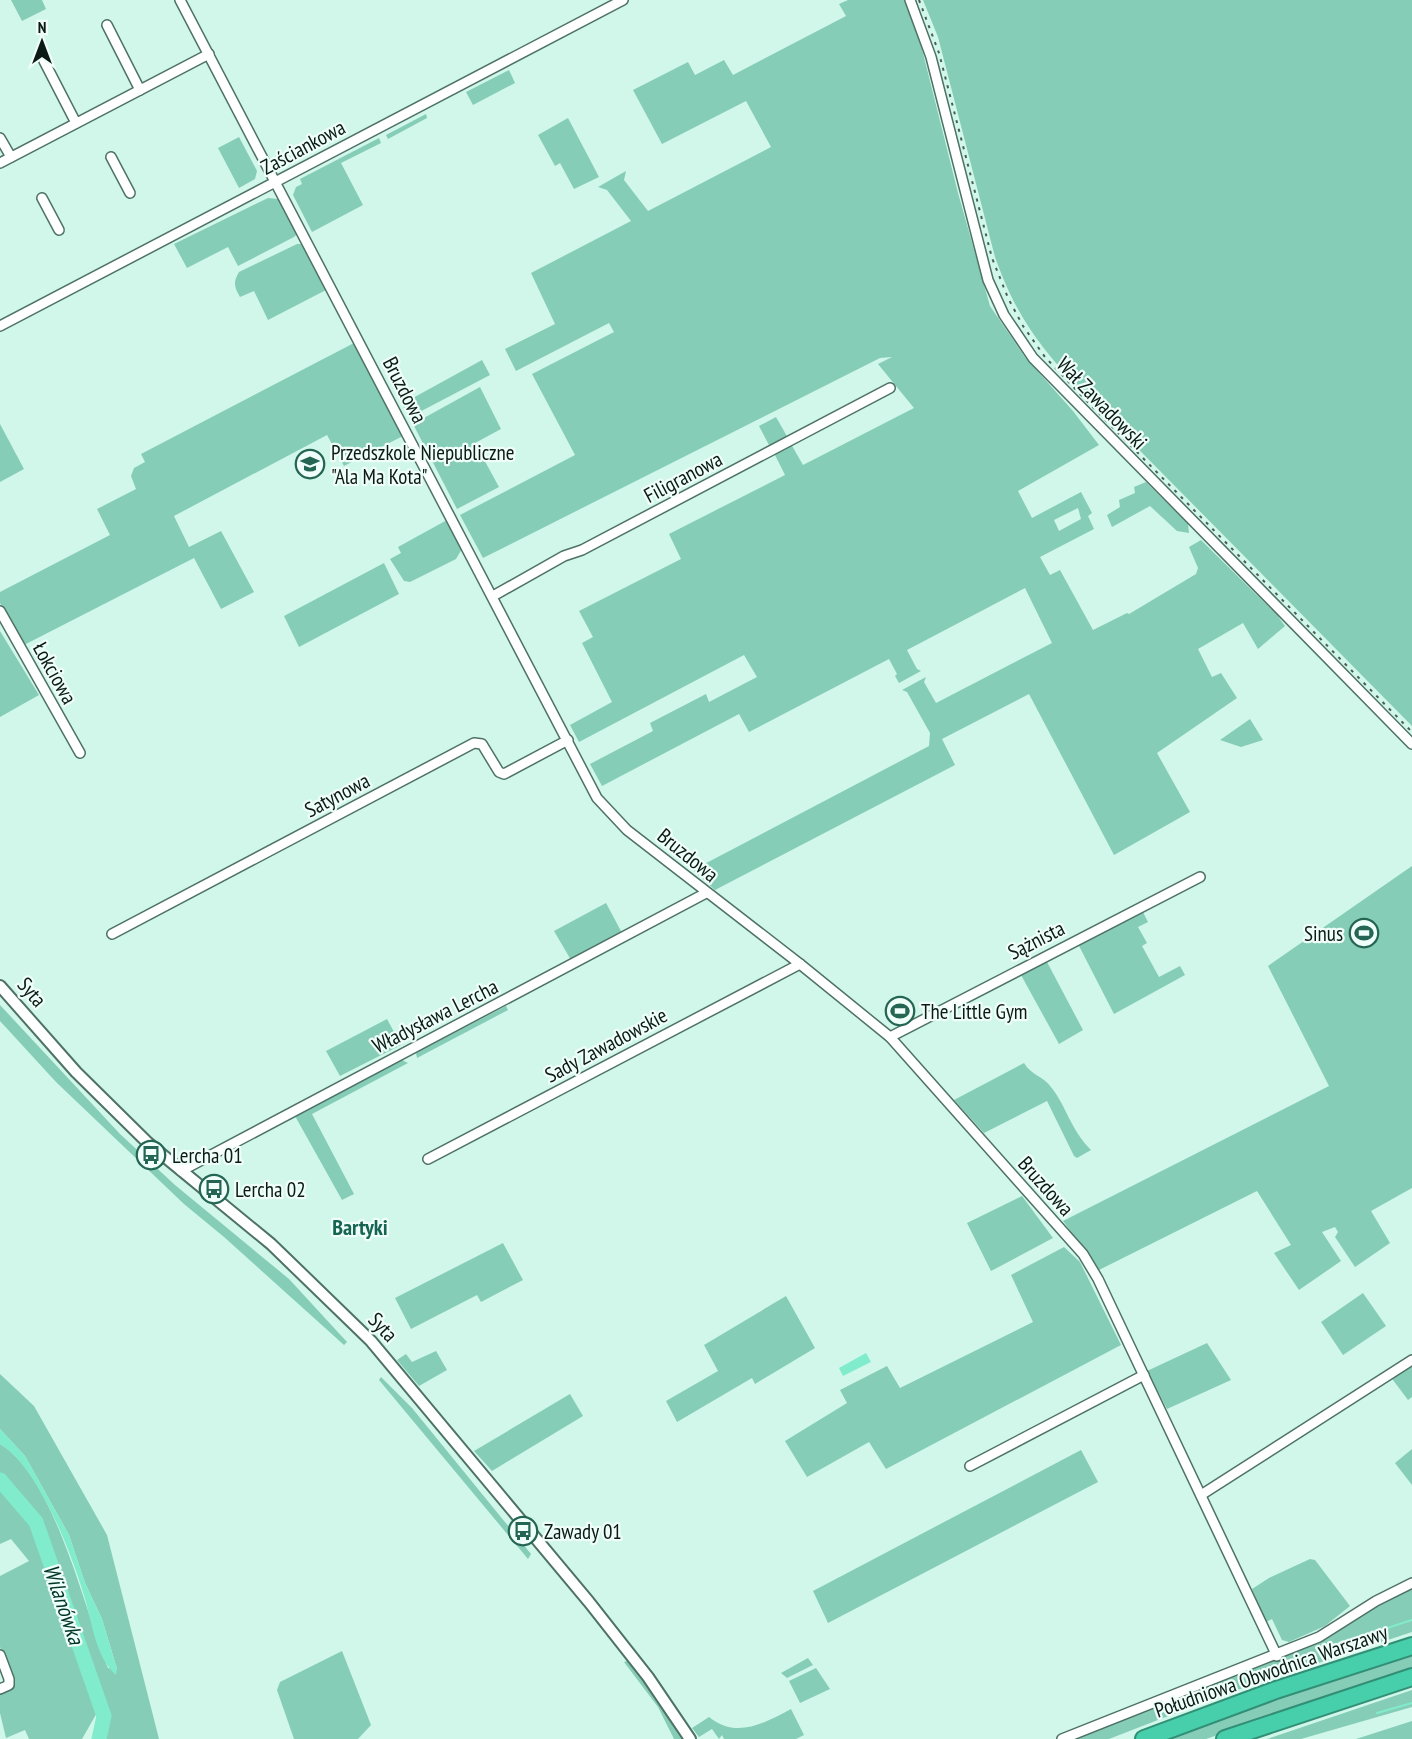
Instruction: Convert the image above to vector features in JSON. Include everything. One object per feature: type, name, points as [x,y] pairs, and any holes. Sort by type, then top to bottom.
[{"type":"highway","name":"Południowa Obwodnica Warszawy","points":[[1144,1739],[1276,1690],[1412,1647]]},
{"type":"highway","points":[[1225,1739],[1412,1677]]},
{"type":"street","name":"Bruzdowa","points":[[180,0],[604,807],[627,830],[890,1037],[1083,1254],[1098,1279],[1277,1656]]},
{"type":"street","name":"Zaściankowa","points":[[0,326],[550,35],[623,0]]},
{"type":"street","name":"Wał Zawadowski","points":[[909,0],[931,57],[988,280],[1000,308],[1019,339],[1033,358],[1096,424],[1412,744]]},
{"type":"street","points":[[107,25],[140,90]]},
{"type":"street","points":[[0,163],[209,54]]},
{"type":"street","points":[[44,61],[76,123]]},
{"type":"street","points":[[0,138],[11,157]]},
{"type":"street","points":[[111,157],[130,193]]},
{"type":"street","points":[[42,198],[59,230]]},
{"type":"street","name":"Filigranowa","points":[[493,596],[564,556],[582,550],[890,388]]},
{"type":"street","name":"Łokciowa","points":[[0,611],[80,753]]},
{"type":"street","name":"Satynowa","points":[[112,933],[474,743],[482,744],[499,772],[504,774],[568,740]]},
{"type":"street","name":"Sążnista","points":[[890,1037],[1200,877]]},
{"type":"street","name":"Władysława Lercha","points":[[182,1171],[706,893]]},
{"type":"street","name":"Sady Zawadowskie","points":[[428,1159],[800,964]]},
{"type":"street","name":"Syta","points":[[0,986],[76,1072],[148,1143],[271,1244],[371,1341],[614,1633],[690,1739]]},
{"type":"street","points":[[1201,1494],[1412,1360]]},
{"type":"street","points":[[970,1466],[1144,1375]]},
{"type":"street","points":[[1062,1739],[1180,1690],[1277,1656],[1334,1630],[1376,1601],[1412,1583]]},
{"type":"street","points":[[0,1655],[9,1683],[0,1689]]},
{"type":"shaded area","points":[[11,0],[42,0],[46,9],[22,21]]},
{"type":"shaded area","points":[[848,0],[904,0],[919,37],[958,193],[990,306],[1025,357],[1073,411],[1099,445],[1018,491],[1032,518],[1081,492],[1092,513],[1088,516],[1094,529],[1040,557],[1050,575],[1060,570],[1093,630],[1129,614],[1196,574],[1198,568],[1189,547],[1201,540],[1277,615],[1285,626],[1258,649],[1243,623],[1198,649],[1212,677],[1221,673],[1237,698],[1157,753],[1190,812],[1114,855],[1029,694],[942,739],[955,765],[715,890],[693,870],[929,746],[930,733],[907,692],[902,690],[926,677],[924,682],[936,703],[1052,643],[1025,588],[907,650],[917,669],[921,671],[899,683],[889,659],[749,732],[739,714],[602,786],[590,764],[653,731],[650,723],[706,694],[709,702],[757,677],[744,655],[579,742],[570,725],[612,702],[582,643],[593,637],[579,611],[681,559],[669,534],[785,475],[774,453],[791,444],[803,465],[914,408],[878,364],[892,357],[880,358],[483,558],[460,515],[575,455],[532,374],[614,332],[609,323],[516,371],[505,349],[555,324],[531,273],[631,221],[607,190],[598,187],[626,171],[624,180],[648,211],[771,147],[746,101],[662,144],[633,90],[688,62],[695,75],[724,60],[733,75],[846,16],[839,4]],"holes":[[[1078,508],[1081,519],[1059,531],[1054,520]]]},
{"type":"shaded area","points":[[923,0],[1412,0],[1412,726],[1081,391],[1030,329],[1011,296],[995,257],[938,37]]},
{"type":"shaded area","points":[[509,70],[515,83],[473,105],[466,92]]},
{"type":"shaded area","points":[[426,114],[427,118],[388,139],[386,135]]},
{"type":"shaded area","points":[[568,118],[599,177],[574,189],[560,163],[555,166],[538,135]]},
{"type":"shaded area","points":[[239,137],[257,171],[255,179],[239,188],[218,148]]},
{"type":"shaded area","points":[[379,138],[381,143],[341,163],[363,205],[312,232],[293,195],[296,187],[302,184],[300,179]]},
{"type":"shaded area","points":[[268,198],[278,199],[297,234],[294,237],[238,266],[228,247],[187,268],[174,244]]},
{"type":"shaded area","points":[[301,244],[326,290],[268,320],[254,291],[240,297],[235,287],[236,279],[239,272]]},
{"type":"shaded area","points":[[354,343],[403,436],[344,466],[327,435],[174,516],[189,547],[221,531],[254,592],[221,609],[194,558],[24,645],[0,603],[0,592],[110,535],[97,509],[136,489],[131,476],[134,468],[145,462],[141,454]]},
{"type":"shaded area","points":[[482,360],[490,375],[410,417],[402,404]]},
{"type":"shaded area","points":[[480,387],[501,429],[475,443],[499,487],[457,509],[413,424]]},
{"type":"shaded area","points":[[776,417],[788,438],[770,447],[759,426]]},
{"type":"shaded area","points":[[0,424],[24,469],[0,482]]},
{"type":"shaded area","points":[[1146,482],[1188,524],[1189,533],[1177,531],[1150,506],[1112,527],[1107,515],[1120,507],[1119,500],[1135,493],[1134,487]]},
{"type":"shaded area","points":[[447,520],[463,547],[456,559],[410,582],[404,581],[390,559],[401,553],[398,547]]},
{"type":"shaded area","points":[[384,563],[399,594],[299,647],[284,616]]},
{"type":"shaded area","points":[[0,631],[39,695],[0,717]]},
{"type":"shaded area","points":[[1250,719],[1263,740],[1241,747],[1220,740]]},
{"type":"shaded area","points":[[1412,866],[1412,1188],[1371,1211],[1390,1243],[1355,1267],[1335,1237],[1338,1232],[1335,1227],[1322,1232],[1341,1261],[1299,1290],[1274,1253],[1291,1245],[1257,1191],[1099,1270],[1063,1221],[1329,1086],[1268,966]]},
{"type":"shaded area","points":[[606,903],[622,933],[571,960],[554,931]]},
{"type":"shaded area","points":[[1142,910],[1148,922],[1138,927],[1147,943],[1142,946],[1159,977],[1180,966],[1185,975],[1114,1014],[1077,942]]},
{"type":"shaded area","points":[[1047,962],[1083,1030],[1059,1044],[1021,975]]},
{"type":"shaded area","points":[[0,1005],[120,1134],[175,1185],[289,1279],[347,1342],[344,1345],[184,1204],[56,1082],[0,1021]]},
{"type":"shaded area","points":[[506,1006],[508,1010],[417,1058],[416,1053]]},
{"type":"shaded area","points":[[387,1019],[401,1045],[340,1076],[326,1051]]},
{"type":"shaded area","points":[[402,1060],[408,1063],[312,1114],[354,1194],[342,1200],[295,1116]]},
{"type":"shaded area","points":[[1024,1063],[1051,1087],[1078,1134],[1091,1150],[1077,1158],[1074,1156],[1047,1101],[984,1133],[954,1100]]},
{"type":"shaded area","points":[[1022,1196],[1053,1238],[991,1271],[967,1223]]},
{"type":"shaded area","points":[[503,1243],[523,1280],[481,1302],[477,1295],[411,1329],[395,1298]]},
{"type":"shaded area","points":[[1064,1247],[1080,1262],[1121,1345],[886,1469],[869,1442],[807,1477],[785,1441],[847,1403],[840,1390],[887,1366],[900,1388],[1033,1322],[1011,1275]]},
{"type":"shaded area","points":[[1363,1293],[1386,1326],[1343,1355],[1321,1322]]},
{"type":"shaded area","points":[[786,1296],[815,1348],[755,1384],[752,1378],[677,1422],[666,1401],[718,1371],[704,1345]]},
{"type":"shaded area","points":[[1207,1343],[1231,1380],[1167,1409],[1147,1371]]},
{"type":"shaded area","points":[[436,1351],[447,1370],[419,1386],[397,1360],[406,1354],[412,1362]]},
{"type":"shaded area","points":[[866,1353],[871,1362],[843,1376],[839,1368]]},
{"type":"shaded area","points":[[1412,1363],[1412,1397],[1408,1400],[1390,1376]]},
{"type":"shaded area","points":[[0,1374],[34,1406],[107,1535],[159,1739],[103,1739],[107,1715],[99,1686],[41,1518],[0,1475],[0,1444],[19,1461],[37,1485],[66,1546],[108,1668],[117,1669],[102,1619],[85,1583],[69,1535],[25,1456],[0,1429]]},
{"type":"shaded area","points":[[381,1377],[412,1408],[531,1554],[528,1559],[379,1380]]},
{"type":"shaded area","points":[[570,1394],[583,1416],[492,1471],[474,1451]]},
{"type":"shaded area","points":[[0,1429],[25,1456],[69,1535],[85,1583],[102,1619],[117,1669],[116,1675],[109,1668],[99,1650],[80,1581],[53,1514],[28,1472],[0,1444]]},
{"type":"shaded area","points":[[1412,1449],[1412,1485],[1395,1463]]},
{"type":"shaded area","points":[[1081,1450],[1098,1482],[828,1623],[813,1591]]},
{"type":"shaded area","points":[[0,1489],[30,1523],[98,1711],[82,1739],[29,1739],[25,1730],[6,1738],[0,1713],[0,1691],[13,1686],[0,1647],[0,1576],[29,1561],[11,1539],[0,1544]]},
{"type":"shaded area","points":[[1310,1559],[1315,1560],[1350,1606],[1325,1626],[1289,1642],[1282,1640],[1272,1619],[1266,1622],[1252,1589],[1269,1578]]},
{"type":"shaded area","points":[[1412,1587],[1412,1632],[1225,1694],[1109,1739],[1075,1739],[1104,1725],[1320,1641],[1390,1597]]},
{"type":"shaded area","points":[[342,1651],[371,1725],[358,1739],[294,1739],[277,1690],[280,1682]]},
{"type":"shaded area","points":[[1412,1655],[1412,1668],[1206,1739],[1165,1739],[1305,1688]]},
{"type":"shaded area","points":[[808,1658],[813,1665],[787,1678],[781,1673]]},
{"type":"shaded area","points":[[630,1660],[684,1739],[674,1739],[658,1707],[624,1662]]},
{"type":"shaded area","points":[[816,1668],[830,1689],[800,1703],[789,1681]]},
{"type":"shaded area","points":[[1412,1690],[1412,1707],[1301,1739],[1267,1739]]},
{"type":"shaded area","points":[[791,1709],[804,1735],[796,1739],[724,1739],[722,1735],[719,1739],[712,1729],[699,1737],[692,1728],[709,1717],[729,1727],[750,1727]]},
{"type":"shaded area","points":[[1412,1721],[1412,1739],[1356,1739]]},
{"type":"waterway","name":"Wilanówka","points":[[0,1480],[36,1522],[104,1716],[99,1739]]},
{"type":"waterway","points":[[1348,1641],[1412,1620]]},
{"type":"waterway","points":[[1377,1713],[1412,1703]]},
{"type":"railway","points":[[919,0],[939,53],[992,258],[1008,298],[1023,326],[1045,357],[1081,395],[1412,732]]},
{"type":"place","name":"Przedszkole Niepubliczne \"Ala Ma Kota\"","points":[[310,464]]},
{"type":"place","name":"Sinus","points":[[1364,933]]},
{"type":"place","name":"The Little Gym","points":[[900,1011]]},
{"type":"place","name":"Lercha 01","points":[[151,1155]]},
{"type":"place","name":"Lercha 02","points":[[214,1189]]},
{"type":"place","name":"Zawady 01","points":[[523,1531]]},
{"type":"district","name":"Bartyki","points":[[360,1227]]}]
